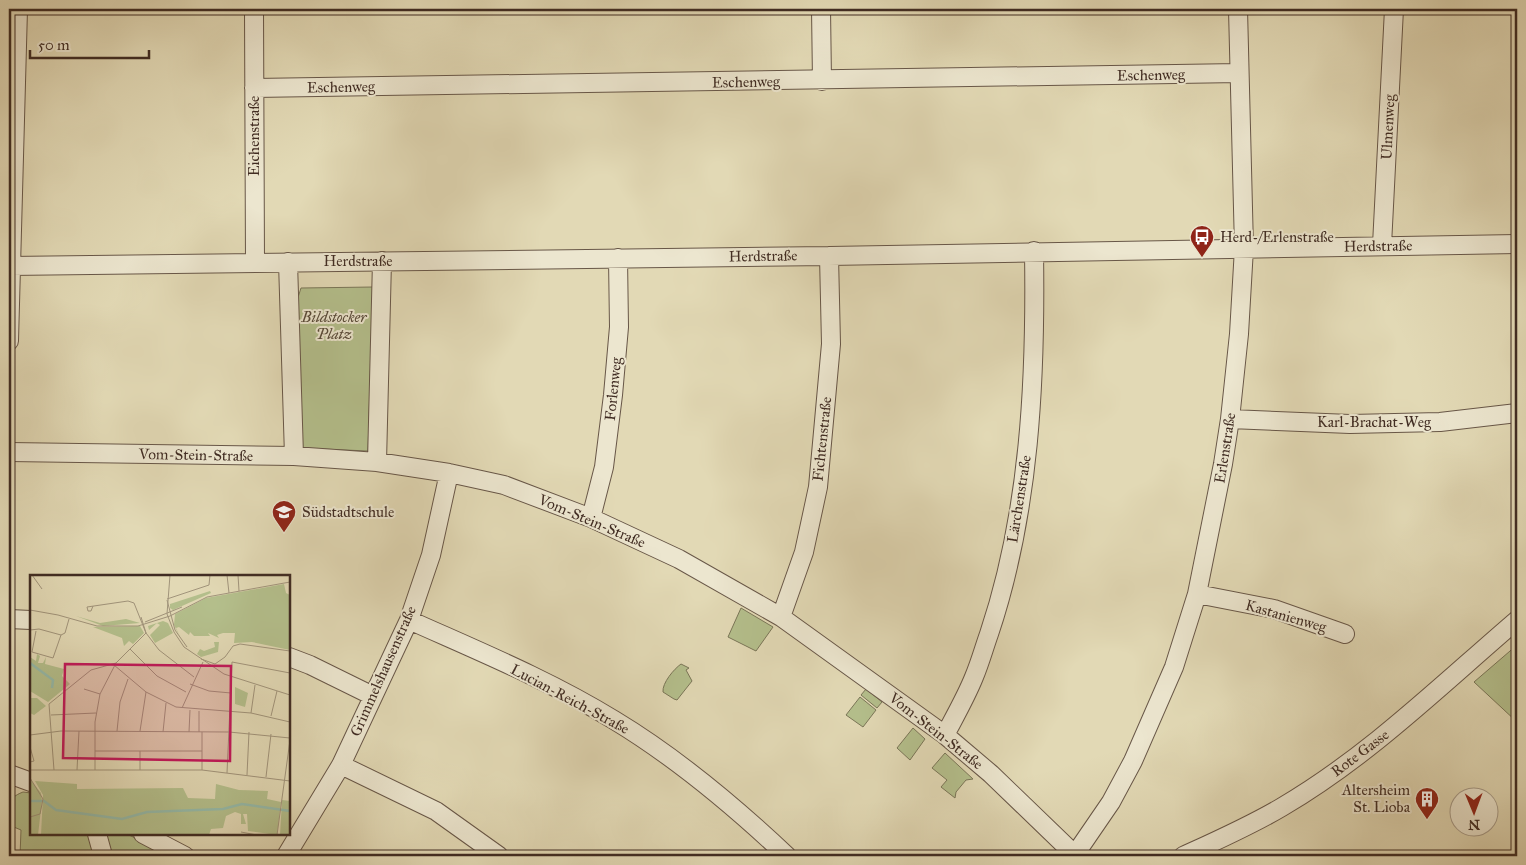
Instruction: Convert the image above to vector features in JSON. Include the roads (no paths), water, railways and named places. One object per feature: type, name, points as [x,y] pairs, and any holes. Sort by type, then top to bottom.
[{"type":"street","points":[[9,341],[18,9]]},
{"type":"street","name":"Eichenstraße","points":[[254,9],[255,263]]},
{"type":"street","points":[[821,9],[822,80]]},
{"type":"street","name":"Erlenstraße","points":[[1075,856],[1111,802],[1133,761],[1174,666],[1197,594],[1223,464],[1239,334],[1244,248],[1238,9]]},
{"type":"street","name":"Ulmenweg","points":[[1382,245],[1394,9]]},
{"type":"street","name":"Eschenweg","points":[[254,88],[1239,73]]},
{"type":"street","name":"Herdstraße","points":[[10,266],[829,256],[1517,244]]},
{"type":"street","name":"Lärchenstraße","points":[[945,735],[975,677],[1001,599],[1016,524],[1029,422],[1035,315],[1034,251]]},
{"type":"street","name":"Fichtenstraße","points":[[781,617],[804,552],[818,487],[831,344],[829,256]]},
{"type":"street","name":"Forlenweg","points":[[591,518],[604,467],[613,395],[619,327],[618,258]]},
{"type":"street","points":[[288,262],[294,456]]},
{"type":"street","points":[[377,462],[382,262]]},
{"type":"street","name":"Karl-Brachat-Weg","points":[[1230,419],[1360,424],[1440,422],[1517,413]]},
{"type":"street","name":"Vom-Stein-Straße","points":[[9,452],[294,456],[377,462],[449,473],[504,485],[591,518],[680,559],[781,617],[945,735],[991,774],[1075,856]]},
{"type":"street","name":"Grimmelshausenstraße","points":[[286,856],[342,764],[408,620],[431,555],[449,473]]},
{"type":"street","name":"Kastanienweg","points":[[1197,594],[1274,609],[1345,634]]},
{"type":"street","points":[[9,619],[30,620]]},
{"type":"street","name":"Lucian-Reich-Straße","points":[[408,620],[547,683],[617,722],[682,766],[787,856]]},
{"type":"street","name":"Rote Gasse","points":[[1183,856],[1282,808],[1324,780],[1390,730],[1517,620]]},
{"type":"street","points":[[290,657],[310,665],[373,696]]},
{"type":"street","points":[[342,764],[436,811],[499,856]]},
{"type":"street","points":[[9,774],[30,782]]},
{"type":"street","points":[[97,835],[102,856]]},
{"type":"street","points":[[145,835],[185,856]]},
{"type":"place","name":"Herd-/Erlenstraße","points":[[1202,258]]},
{"type":"place","name":"Südstadtschule","points":[[284,533]]},
{"type":"place","name":"Altersheim St. Lioba","points":[[1427,820]]},
{"type":"park label","name":"Bildstocker Platz","points":[[334,326]]}]
